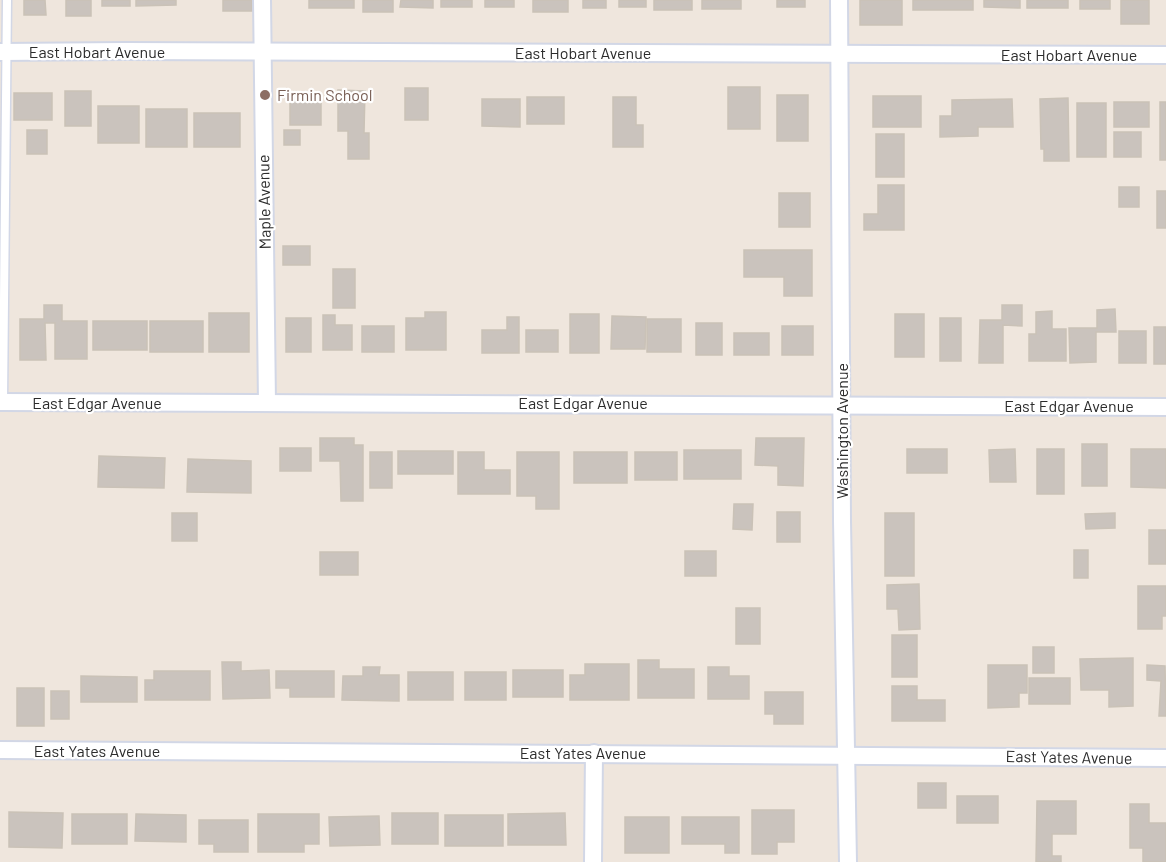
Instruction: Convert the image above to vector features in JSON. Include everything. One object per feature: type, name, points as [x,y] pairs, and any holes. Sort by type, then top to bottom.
[{"type":"street","name":"Maple Avenue","points":[[262,0],[267,403]]},
{"type":"street","name":"Washington Avenue","points":[[839,0],[844,652],[848,755],[848,862]]},
{"type":"street","name":"East Hobart Avenue","points":[[3,52],[1166,55]]},
{"type":"street","name":"East Edgar Avenue","points":[[2,402],[1166,407]]},
{"type":"street","name":"East Yates Avenue","points":[[0,750],[1166,758]]},
{"type":"street","points":[[593,862],[594,753]]},
{"type":"lane","points":[[2,402],[3,52],[7,0]]},
{"type":"building","points":[[24,0],[45,0],[46,15],[24,15]]},
{"type":"building","points":[[66,0],[91,0],[91,16],[66,16]]},
{"type":"building","points":[[102,0],[130,0],[130,6],[102,6]]},
{"type":"building","points":[[136,0],[176,0],[176,5],[136,6]]},
{"type":"building","points":[[223,0],[252,0],[252,11],[223,11]]},
{"type":"building","points":[[309,0],[354,0],[354,8],[309,8]]},
{"type":"building","points":[[363,0],[393,0],[393,12],[363,12]]},
{"type":"building","points":[[401,0],[433,0],[433,8],[400,7]]},
{"type":"building","points":[[441,0],[472,0],[472,7],[441,7]]},
{"type":"building","points":[[485,0],[514,0],[514,7],[485,7]]},
{"type":"building","points":[[533,0],[568,0],[568,12],[533,12]]},
{"type":"building","points":[[583,0],[606,0],[606,8],[583,8]]},
{"type":"building","points":[[619,0],[646,0],[646,7],[619,7]]},
{"type":"building","points":[[654,0],[692,0],[692,10],[654,10]]},
{"type":"building","points":[[702,0],[741,0],[741,9],[702,9]]},
{"type":"building","points":[[777,0],[805,0],[805,7],[777,7]]},
{"type":"building","points":[[860,0],[902,0],[902,25],[860,25]]},
{"type":"building","points":[[913,0],[973,0],[973,10],[913,10]]},
{"type":"building","points":[[984,0],[1020,0],[1020,8],[984,7]]},
{"type":"building","points":[[1027,0],[1068,0],[1068,8],[1027,8]]},
{"type":"building","points":[[1080,0],[1110,0],[1110,9],[1080,9]]},
{"type":"building","points":[[1121,0],[1149,0],[1149,24],[1121,24]]},
{"type":"building","points":[[728,87],[760,87],[760,129],[728,129]]},
{"type":"building","points":[[405,88],[428,88],[428,120],[405,120]]},
{"type":"building","points":[[338,90],[365,91],[364,133],[369,133],[369,159],[348,159],[348,131],[338,131]]},
{"type":"building","points":[[65,91],[91,91],[91,126],[65,126]]},
{"type":"building","points":[[14,93],[52,93],[52,120],[14,120]]},
{"type":"building","points":[[777,95],[808,95],[808,141],[777,141]]},
{"type":"building","points":[[290,96],[321,96],[321,125],[290,125]]},
{"type":"building","points":[[873,96],[921,96],[921,127],[873,127]]},
{"type":"building","points":[[527,97],[564,97],[564,124],[527,124]]},
{"type":"building","points":[[613,97],[636,97],[636,125],[643,125],[643,147],[613,147]]},
{"type":"building","points":[[1068,98],[1069,161],[1044,161],[1044,149],[1041,149],[1040,99]]},
{"type":"building","points":[[482,99],[520,99],[520,127],[482,126]]},
{"type":"building","points":[[1012,99],[1013,127],[978,127],[978,136],[940,137],[940,116],[952,116],[952,100]]},
{"type":"building","points":[[1114,102],[1149,102],[1149,127],[1114,127]]},
{"type":"building","points":[[1160,102],[1166,102],[1166,160],[1160,160]]},
{"type":"building","points":[[1077,103],[1106,103],[1106,157],[1077,157]]},
{"type":"building","points":[[98,106],[139,106],[139,143],[98,143]]},
{"type":"building","points":[[146,109],[187,109],[187,147],[146,147]]},
{"type":"building","points":[[194,113],[240,113],[240,147],[194,147]]},
{"type":"building","points":[[27,130],[47,130],[47,154],[27,154]]},
{"type":"building","points":[[284,130],[300,130],[300,145],[284,145]]},
{"type":"building","points":[[1114,132],[1141,132],[1141,157],[1114,157]]},
{"type":"building","points":[[876,134],[904,134],[904,177],[876,177]]},
{"type":"building","points":[[878,185],[904,185],[904,230],[864,230],[864,214],[878,214]]},
{"type":"building","points":[[1119,187],[1139,187],[1139,207],[1119,207]]},
{"type":"building","points":[[1157,191],[1166,191],[1166,228],[1157,228]]},
{"type":"building","points":[[779,193],[810,193],[810,227],[779,227]]},
{"type":"building","points":[[283,246],[310,246],[310,265],[283,265]]},
{"type":"building","points":[[744,250],[812,250],[812,296],[784,296],[784,277],[744,277]]},
{"type":"building","points":[[333,269],[355,269],[355,308],[333,308]]},
{"type":"building","points":[[44,305],[62,305],[62,321],[87,321],[87,359],[55,359],[55,323],[45,323],[46,360],[20,360],[20,319],[44,319]]},
{"type":"building","points":[[1002,305],[1022,305],[1022,326],[1003,325],[1003,363],[979,363],[980,320],[1002,320]]},
{"type":"building","points":[[1115,309],[1116,332],[1096,332],[1096,362],[1070,363],[1069,328],[1097,328],[1097,310]]},
{"type":"building","points":[[1052,311],[1052,329],[1066,329],[1066,361],[1029,361],[1029,334],[1036,334],[1036,312]]},
{"type":"building","points":[[425,312],[446,312],[446,350],[406,350],[406,318],[425,318]]},
{"type":"building","points":[[209,313],[249,313],[249,352],[209,352]]},
{"type":"building","points":[[570,314],[599,314],[599,353],[570,353]]},
{"type":"building","points":[[895,314],[924,314],[924,357],[895,357]]},
{"type":"building","points":[[323,315],[335,315],[335,325],[352,325],[352,350],[323,350]]},
{"type":"building","points":[[612,316],[646,317],[645,349],[611,349]]},
{"type":"building","points":[[507,317],[519,317],[519,353],[482,353],[482,330],[507,330]]},
{"type":"building","points":[[286,318],[311,318],[311,352],[286,352]]},
{"type":"building","points":[[940,318],[961,318],[961,361],[940,361]]},
{"type":"building","points":[[647,319],[681,319],[681,352],[647,352]]},
{"type":"building","points":[[93,321],[147,321],[147,350],[93,350]]},
{"type":"building","points":[[150,321],[203,321],[203,352],[150,352]]},
{"type":"building","points":[[696,323],[722,323],[722,355],[696,355]]},
{"type":"building","points":[[362,326],[394,326],[394,352],[362,352]]},
{"type":"building","points":[[782,326],[813,326],[813,355],[782,355]]},
{"type":"building","points":[[1154,327],[1166,327],[1166,364],[1154,364]]},
{"type":"building","points":[[526,330],[558,330],[558,352],[526,352]]},
{"type":"building","points":[[1119,331],[1146,331],[1146,363],[1119,363]]},
{"type":"building","points":[[734,333],[769,333],[769,355],[734,355]]},
{"type":"building","points":[[320,438],[354,438],[354,445],[363,445],[363,501],[341,501],[340,461],[320,461]]},
{"type":"building","points":[[756,438],[804,438],[803,486],[778,485],[778,466],[755,465]]},
{"type":"building","points":[[1082,444],[1107,444],[1107,486],[1082,486]]},
{"type":"building","points":[[280,448],[311,448],[311,471],[280,471]]},
{"type":"building","points":[[907,449],[947,449],[947,473],[907,473]]},
{"type":"building","points":[[1015,449],[1016,482],[990,482],[989,450]]},
{"type":"building","points":[[1037,449],[1064,449],[1064,494],[1037,494]]},
{"type":"building","points":[[1131,449],[1166,449],[1166,488],[1131,487]]},
{"type":"building","points":[[684,450],[741,450],[741,479],[684,479]]},
{"type":"building","points":[[398,451],[453,451],[453,474],[398,474]]},
{"type":"building","points":[[370,452],[392,452],[392,488],[370,488]]},
{"type":"building","points":[[458,452],[484,452],[484,470],[510,470],[510,494],[458,494]]},
{"type":"building","points":[[517,452],[559,452],[559,509],[536,509],[536,496],[517,496]]},
{"type":"building","points":[[574,452],[627,452],[627,483],[574,483]]},
{"type":"building","points":[[635,452],[677,452],[677,480],[635,480]]},
{"type":"building","points":[[99,456],[165,458],[164,488],[98,487]]},
{"type":"building","points":[[188,459],[251,461],[251,493],[187,492]]},
{"type":"building","points":[[734,504],[753,504],[752,530],[733,529]]},
{"type":"building","points":[[777,512],[800,512],[800,542],[777,542]]},
{"type":"building","points":[[172,513],[197,513],[197,541],[172,541]]},
{"type":"building","points":[[885,513],[914,513],[914,576],[885,576]]},
{"type":"building","points":[[1115,513],[1115,528],[1086,529],[1085,514]]},
{"type":"building","points":[[1149,530],[1166,530],[1166,564],[1149,564]]},
{"type":"building","points":[[1074,550],[1088,550],[1088,578],[1074,578]]},
{"type":"building","points":[[685,551],[716,551],[716,576],[685,576]]},
{"type":"building","points":[[320,552],[358,552],[358,575],[320,575]]},
{"type":"building","points":[[919,584],[920,629],[899,630],[898,609],[887,609],[887,585]]},
{"type":"building","points":[[1138,586],[1166,586],[1166,616],[1162,616],[1162,629],[1138,629]]},
{"type":"building","points":[[736,608],[760,608],[760,644],[736,644]]},
{"type":"building","points":[[892,635],[917,635],[917,677],[892,677]]},
{"type":"building","points":[[1033,647],[1054,647],[1054,673],[1033,673]]},
{"type":"building","points":[[1133,658],[1133,706],[1109,707],[1109,690],[1081,690],[1080,659]]},
{"type":"building","points":[[638,660],[659,660],[659,669],[694,669],[694,698],[638,698]]},
{"type":"building","points":[[222,662],[241,662],[241,671],[269,670],[270,698],[223,699]]},
{"type":"building","points":[[585,664],[629,664],[629,700],[570,700],[570,675],[585,675]]},
{"type":"building","points":[[988,665],[1027,665],[1027,693],[1019,693],[1019,707],[988,708]]},
{"type":"building","points":[[1147,665],[1165,666],[1166,716],[1159,716],[1161,681],[1147,680]]},
{"type":"building","points":[[363,667],[380,667],[379,675],[399,675],[399,701],[342,700],[343,676],[363,676]]},
{"type":"building","points":[[708,667],[729,667],[729,676],[749,676],[749,699],[708,699]]},
{"type":"building","points":[[513,670],[563,670],[563,697],[513,697]]},
{"type":"building","points":[[154,671],[210,671],[210,700],[145,700],[145,680],[154,680]]},
{"type":"building","points":[[276,671],[334,671],[334,697],[290,697],[290,688],[276,688]]},
{"type":"building","points":[[408,672],[453,672],[453,700],[408,700]]},
{"type":"building","points":[[465,672],[506,672],[506,700],[465,700]]},
{"type":"building","points":[[81,676],[137,677],[137,702],[81,702]]},
{"type":"building","points":[[1029,678],[1070,678],[1070,704],[1029,704]]},
{"type":"building","points":[[892,686],[917,686],[917,700],[945,700],[945,721],[892,721]]},
{"type":"building","points":[[17,688],[44,688],[44,726],[17,726]]},
{"type":"building","points":[[51,691],[69,691],[69,719],[51,719]]},
{"type":"building","points":[[765,692],[803,692],[803,724],[774,724],[774,714],[765,714]]},
{"type":"building","points":[[918,783],[946,783],[946,808],[918,808]]},
{"type":"building","points":[[957,796],[998,796],[998,823],[957,823]]},
{"type":"building","points":[[1037,801],[1076,801],[1076,834],[1052,834],[1052,856],[1061,856],[1061,862],[1036,862]]},
{"type":"building","points":[[1130,804],[1149,804],[1149,823],[1166,823],[1166,862],[1143,862],[1143,848],[1130,848]]},
{"type":"building","points":[[752,810],[794,810],[794,842],[777,842],[777,854],[752,854]]},
{"type":"building","points":[[9,812],[63,813],[62,848],[9,847]]},
{"type":"building","points":[[392,813],[438,813],[438,844],[392,844]]},
{"type":"building","points":[[565,813],[566,845],[508,845],[508,814]]},
{"type":"building","points":[[72,814],[127,814],[127,844],[72,844]]},
{"type":"building","points":[[136,814],[186,815],[186,842],[135,841]]},
{"type":"building","points":[[258,814],[319,814],[319,844],[304,844],[304,852],[258,852]]},
{"type":"building","points":[[445,815],[503,815],[503,846],[445,846]]},
{"type":"building","points":[[379,816],[380,845],[330,846],[329,817]]},
{"type":"building","points":[[625,817],[669,817],[669,853],[625,853]]},
{"type":"building","points":[[682,817],[739,817],[739,853],[725,853],[725,844],[682,844]]},
{"type":"building","points":[[199,820],[248,820],[248,852],[214,852],[214,844],[199,844]]},
{"type":"place","name":"Firmin School","points":[[265,95]]}]
